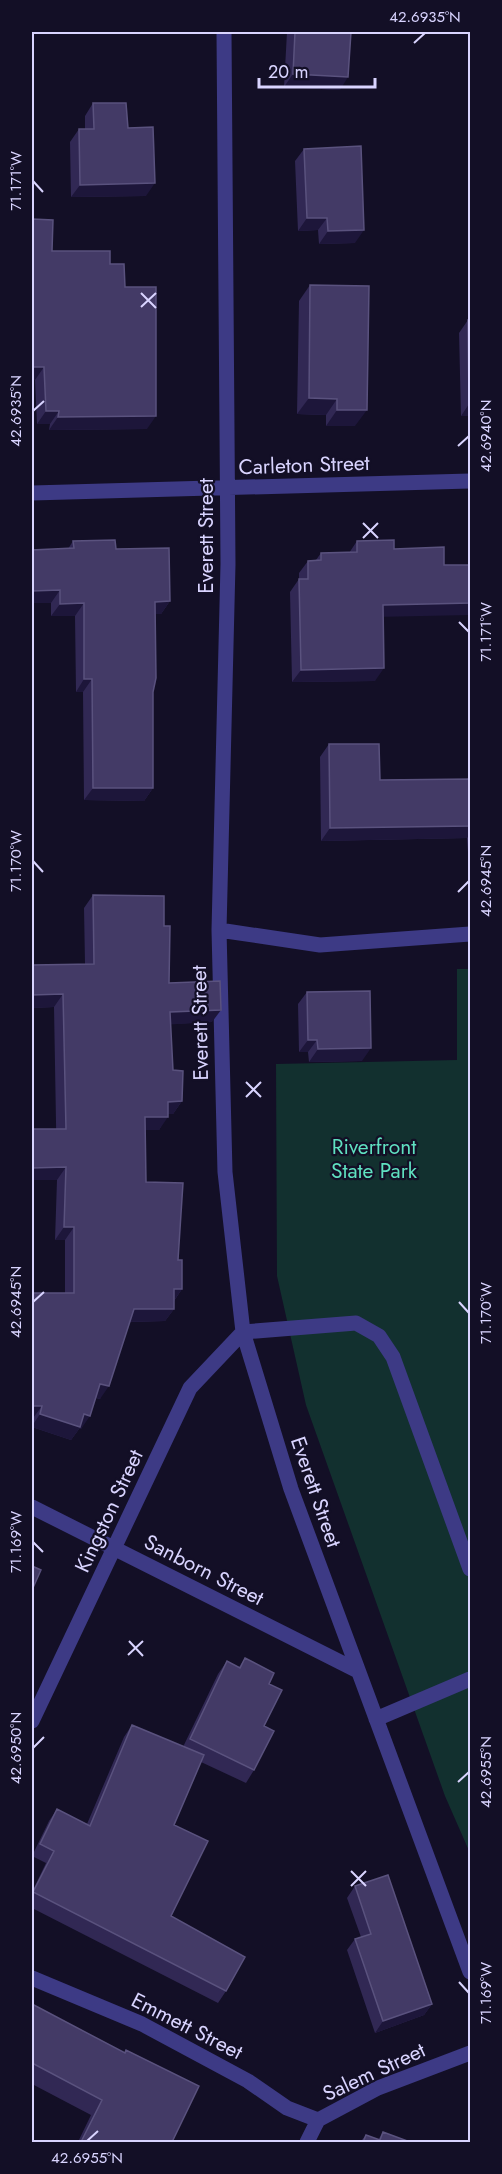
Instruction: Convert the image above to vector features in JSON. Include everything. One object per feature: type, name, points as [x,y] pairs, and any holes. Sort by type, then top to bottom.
[{"type":"street","name":"Everett Street","points":[[224,32],[227,488],[219,930],[225,1172],[243,1332],[291,1489],[471,1972]]},
{"type":"street","name":"Carleton Street","points":[[32,493],[471,481]]},
{"type":"street","points":[[219,930],[320,945],[471,934]]},
{"type":"street","points":[[243,1332],[356,1323],[379,1336],[393,1357],[471,1569]]},
{"type":"street","name":"Kingston Street","points":[[32,1721],[116,1550],[190,1388],[243,1332]]},
{"type":"street","name":"Sanborn Street","points":[[32,1507],[358,1671]]},
{"type":"street","points":[[376,1719],[471,1679]]},
{"type":"street","name":"Emmett Street","points":[[32,1978],[142,2024],[248,2081],[287,2108],[318,2120]]},
{"type":"street","name":"Salem Street","points":[[307,2142],[318,2120],[378,2088],[471,2053]]},
{"type":"green space","name":"Riverfront State Park","points":[[457,969],[470,969],[470,1853],[445,1796],[306,1405],[277,1276],[276,1064],[457,1060]]},
{"type":"building","points":[[295,32],[351,32],[348,77],[293,74]]},
{"type":"building","points":[[93,103],[126,103],[128,128],[153,127],[155,183],[80,185],[79,129],[94,129]]},
{"type":"building","points":[[361,146],[364,230],[328,231],[327,218],[307,218],[304,149]]},
{"type":"building","points":[[32,219],[53,220],[52,251],[110,251],[110,264],[124,264],[125,287],[156,287],[156,416],[58,417],[59,411],[46,411],[44,367],[32,367]]},
{"type":"building","points":[[310,285],[369,286],[367,410],[337,410],[337,399],[309,398]]},
{"type":"building","points":[[468,320],[471,320],[471,404],[469,404]]},
{"type":"building","points":[[115,540],[116,549],[169,548],[170,601],[155,602],[156,678],[153,692],[153,788],[93,788],[92,679],[84,679],[84,603],[60,604],[60,590],[32,591],[32,550],[74,548],[73,541]]},
{"type":"building","points":[[394,540],[394,549],[444,547],[444,565],[471,565],[471,603],[383,605],[384,668],[301,670],[299,579],[308,579],[308,561],[321,560],[321,553],[357,552],[357,541]]},
{"type":"building","points":[[329,744],[379,744],[380,780],[471,779],[471,826],[330,828]]},
{"type":"building","points":[[93,895],[164,896],[164,926],[170,926],[169,983],[220,981],[221,1010],[170,1012],[173,1070],[183,1071],[182,1101],[168,1102],[168,1117],[145,1117],[146,1182],[183,1183],[178,1260],[182,1260],[182,1289],[174,1289],[174,1309],[134,1309],[109,1386],[100,1384],[90,1416],[84,1414],[80,1427],[40,1414],[42,1406],[32,1406],[32,1293],[74,1293],[74,1227],[64,1227],[66,1167],[32,1168],[32,1129],[66,1129],[63,994],[32,995],[32,965],[94,964]]},
{"type":"building","points":[[370,991],[371,1048],[318,1049],[317,1040],[308,1040],[307,992]]},
{"type":"building","points":[[32,1566],[41,1570],[32,1590]]},
{"type":"building","points":[[245,1658],[274,1673],[269,1684],[282,1690],[264,1726],[274,1731],[254,1770],[190,1739],[227,1661],[240,1668]]},
{"type":"building","points":[[132,1725],[204,1755],[174,1825],[208,1841],[171,1916],[245,1957],[226,1991],[33,1892],[54,1851],[40,1844],[57,1809],[90,1826]]},
{"type":"building","points":[[388,1875],[432,2004],[383,2021],[355,1939],[371,1934],[355,1886]]},
{"type":"building","points":[[32,2004],[125,2053],[126,2050],[199,2086],[172,2142],[81,2142],[102,2100],[32,2063]]},
{"type":"building","points":[[383,2132],[410,2142],[363,2142],[366,2135],[380,2140]]}]
